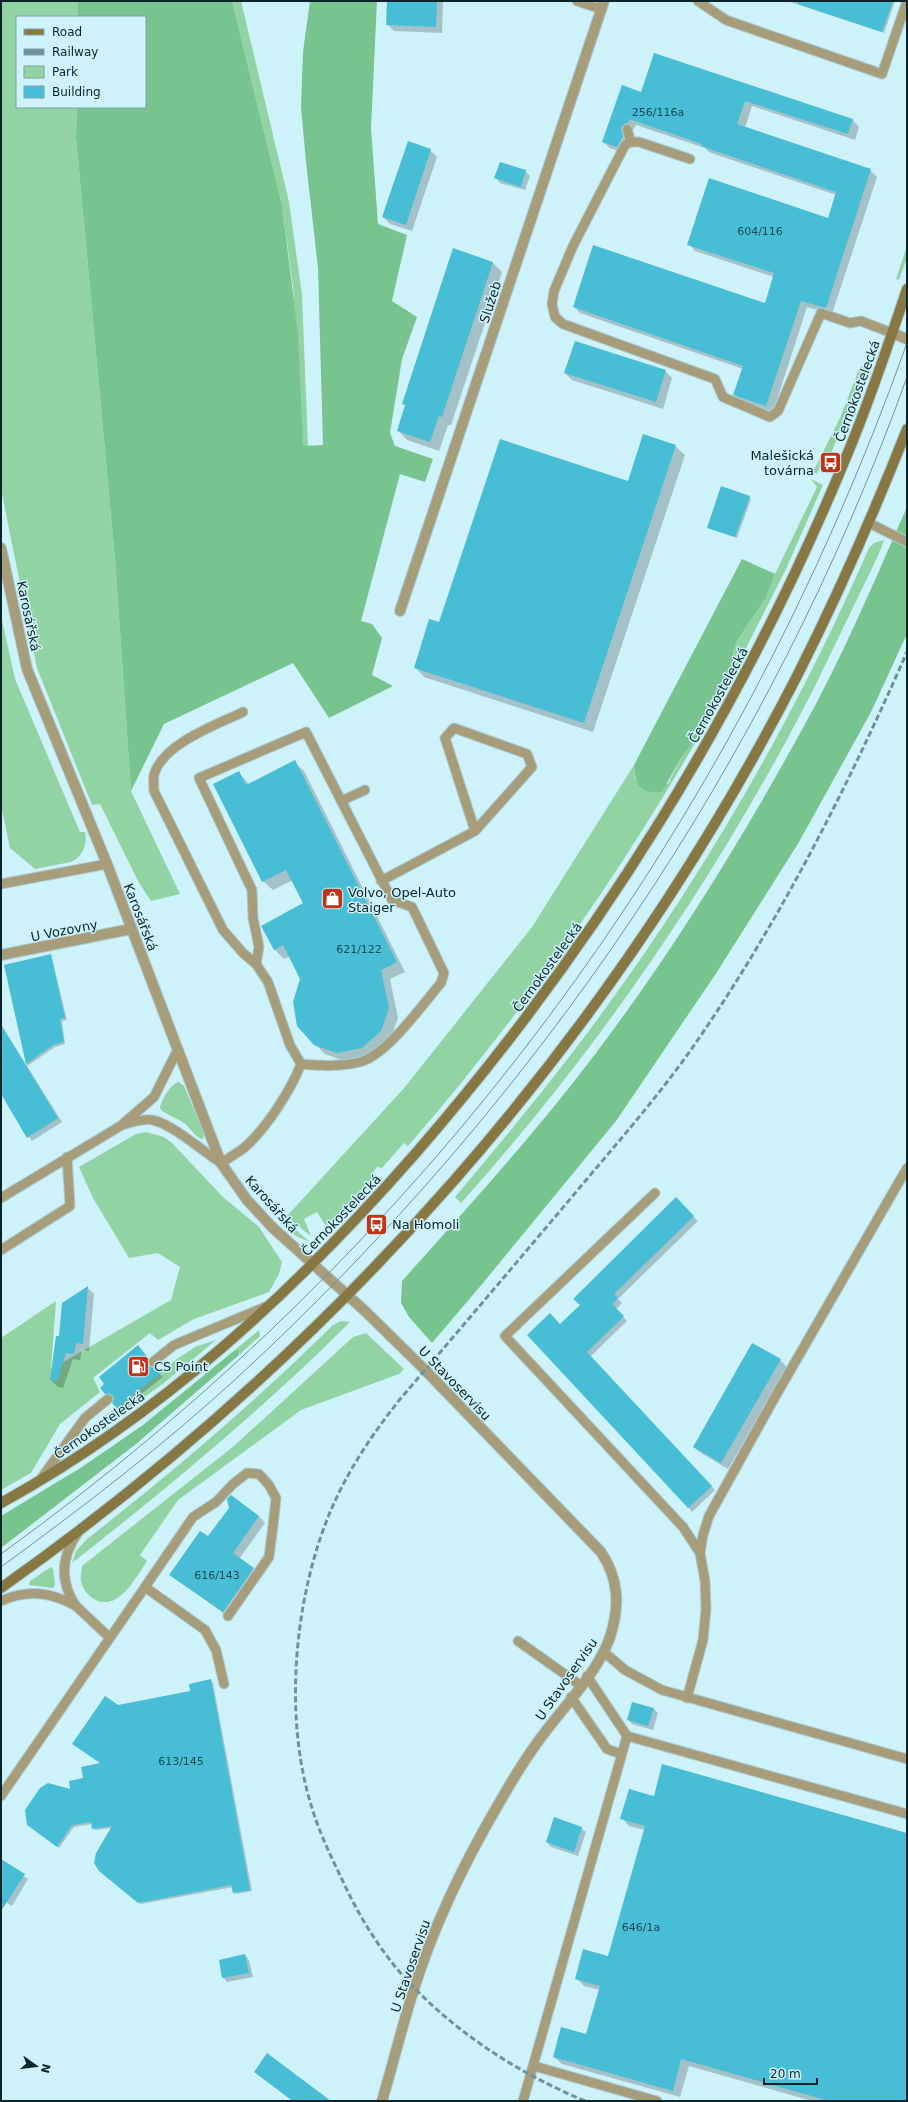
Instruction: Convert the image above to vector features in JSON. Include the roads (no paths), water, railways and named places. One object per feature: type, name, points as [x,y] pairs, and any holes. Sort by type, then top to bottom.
[{"type":"main road","name":"Černokostelecká","points":[[1,1503],[37,1483],[112,1434],[174,1388],[236,1337],[312,1264],[400,1171],[488,1067],[584,938],[655,830],[727,708],[790,585],[850,447],[907,289]]},
{"type":"main road","points":[[1,1588],[142,1482],[215,1420],[286,1356],[376,1268],[449,1187],[516,1107],[584,1020],[648,929],[716,822],[775,717],[819,632],[869,523],[907,429]]},
{"type":"street","name":"Služeb","points":[[400,611],[603,5]]},
{"type":"street","points":[[892,333],[907,339]]},
{"type":"street","name":"Karosářská","points":[[1,548],[27,669],[107,864],[221,1163],[247,1200],[273,1228],[312,1264]]},
{"type":"street","name":"U Vozovny","points":[[1,955],[132,929]]},
{"type":"street","name":"U Stavoservisu","points":[[312,1264],[348,1295],[425,1370],[601,1552],[610,1567],[617,1598],[613,1623],[604,1652],[536,1743],[467,1859],[439,1922],[414,1988],[382,2101]]},
{"type":"lane","points":[[577,1],[603,5]]},
{"type":"lane","points":[[698,1],[726,20],[882,74],[907,1]]},
{"type":"lane","points":[[627,129],[631,142]]},
{"type":"lane","points":[[690,159],[638,142],[631,142],[626,145],[573,246],[554,291],[552,304],[556,317],[563,324],[715,379],[723,397],[770,417],[778,411],[821,313],[850,323],[861,321],[892,333]]},
{"type":"lane","points":[[869,523],[907,542]]},
{"type":"lane","points":[[122,1126],[151,1120],[164,1123],[221,1163],[244,1148],[258,1134],[294,1084],[301,1064],[290,1045],[268,982],[256,964],[243,953],[223,930],[154,791],[153,776],[162,759],[173,747],[243,712]]},
{"type":"lane","points":[[381,881],[475,831],[532,767],[527,754],[454,728],[445,738],[475,831]]},
{"type":"lane","points":[[256,964],[260,947],[253,918],[252,890],[199,778],[306,732],[381,881],[392,900],[412,907],[444,973],[441,983],[383,1049],[361,1062],[329,1066],[301,1064]]},
{"type":"lane","points":[[341,801],[365,790]]},
{"type":"lane","points":[[1,883],[107,864]]},
{"type":"lane","points":[[1,1198],[67,1157],[122,1126],[154,1097],[178,1048]]},
{"type":"lane","points":[[1,1250],[70,1206],[67,1157]]},
{"type":"lane","points":[[687,1698],[703,1640],[706,1609],[705,1581],[700,1553],[703,1535],[717,1500],[907,1168]]},
{"type":"lane","points":[[654,1193],[505,1336],[683,1527],[700,1553]]},
{"type":"lane","points":[[153,1362],[174,1345],[272,1304]]},
{"type":"lane","points":[[37,1483],[85,1418],[108,1399]]},
{"type":"lane","points":[[1,1796],[192,1517],[216,1502],[233,1484],[247,1473],[259,1474],[270,1484],[276,1498],[269,1557],[228,1616]]},
{"type":"lane","points":[[80,1530],[68,1548],[63,1570],[66,1589],[76,1606],[109,1637]]},
{"type":"lane","points":[[145,1587],[205,1630],[216,1650],[224,1684]]},
{"type":"lane","points":[[1,1601],[15,1595],[30,1593],[54,1596],[76,1606]]},
{"type":"lane","points":[[518,1641],[580,1685]]},
{"type":"lane","points":[[604,1652],[625,1670],[644,1682],[687,1698],[907,1759]]},
{"type":"lane","points":[[587,1676],[627,1736],[907,1814]]},
{"type":"lane","points":[[571,1698],[607,1749],[621,1754]]},
{"type":"lane","points":[[523,2101],[627,1736]]},
{"type":"lane","points":[[534,2066],[657,2101]]},
{"type":"tram line","points":[[1,1554],[155,1434],[297,1305],[428,1166],[547,1019],[655,862],[751,697],[835,524],[907,343]]},
{"type":"tram line","points":[[1,1567],[123,1475],[182,1427],[239,1376],[348,1270],[450,1158],[545,1040],[633,917],[714,788],[787,656],[851,518],[907,377]]},
{"type":"railway","points":[[585,2101],[559,2090],[487,2049],[443,2015],[393,1965],[368,1928],[353,1902],[321,1834],[312,1808],[303,1773],[298,1735],[296,1697],[297,1658],[301,1619],[308,1580],[318,1544],[338,1495],[353,1466],[381,1425],[401,1398],[649,1105],[695,1044],[726,997],[756,950],[810,853],[861,753],[907,652]]},
{"type":"place","name":"Malešická továrna","points":[[830,462]]},
{"type":"place","name":"Volvo, Opel-Auto Staiger","points":[[333,899]]},
{"type":"place","name":"Na Homoli","points":[[377,1224]]},
{"type":"place","name":"CS Point","points":[[138,1366]]}]
